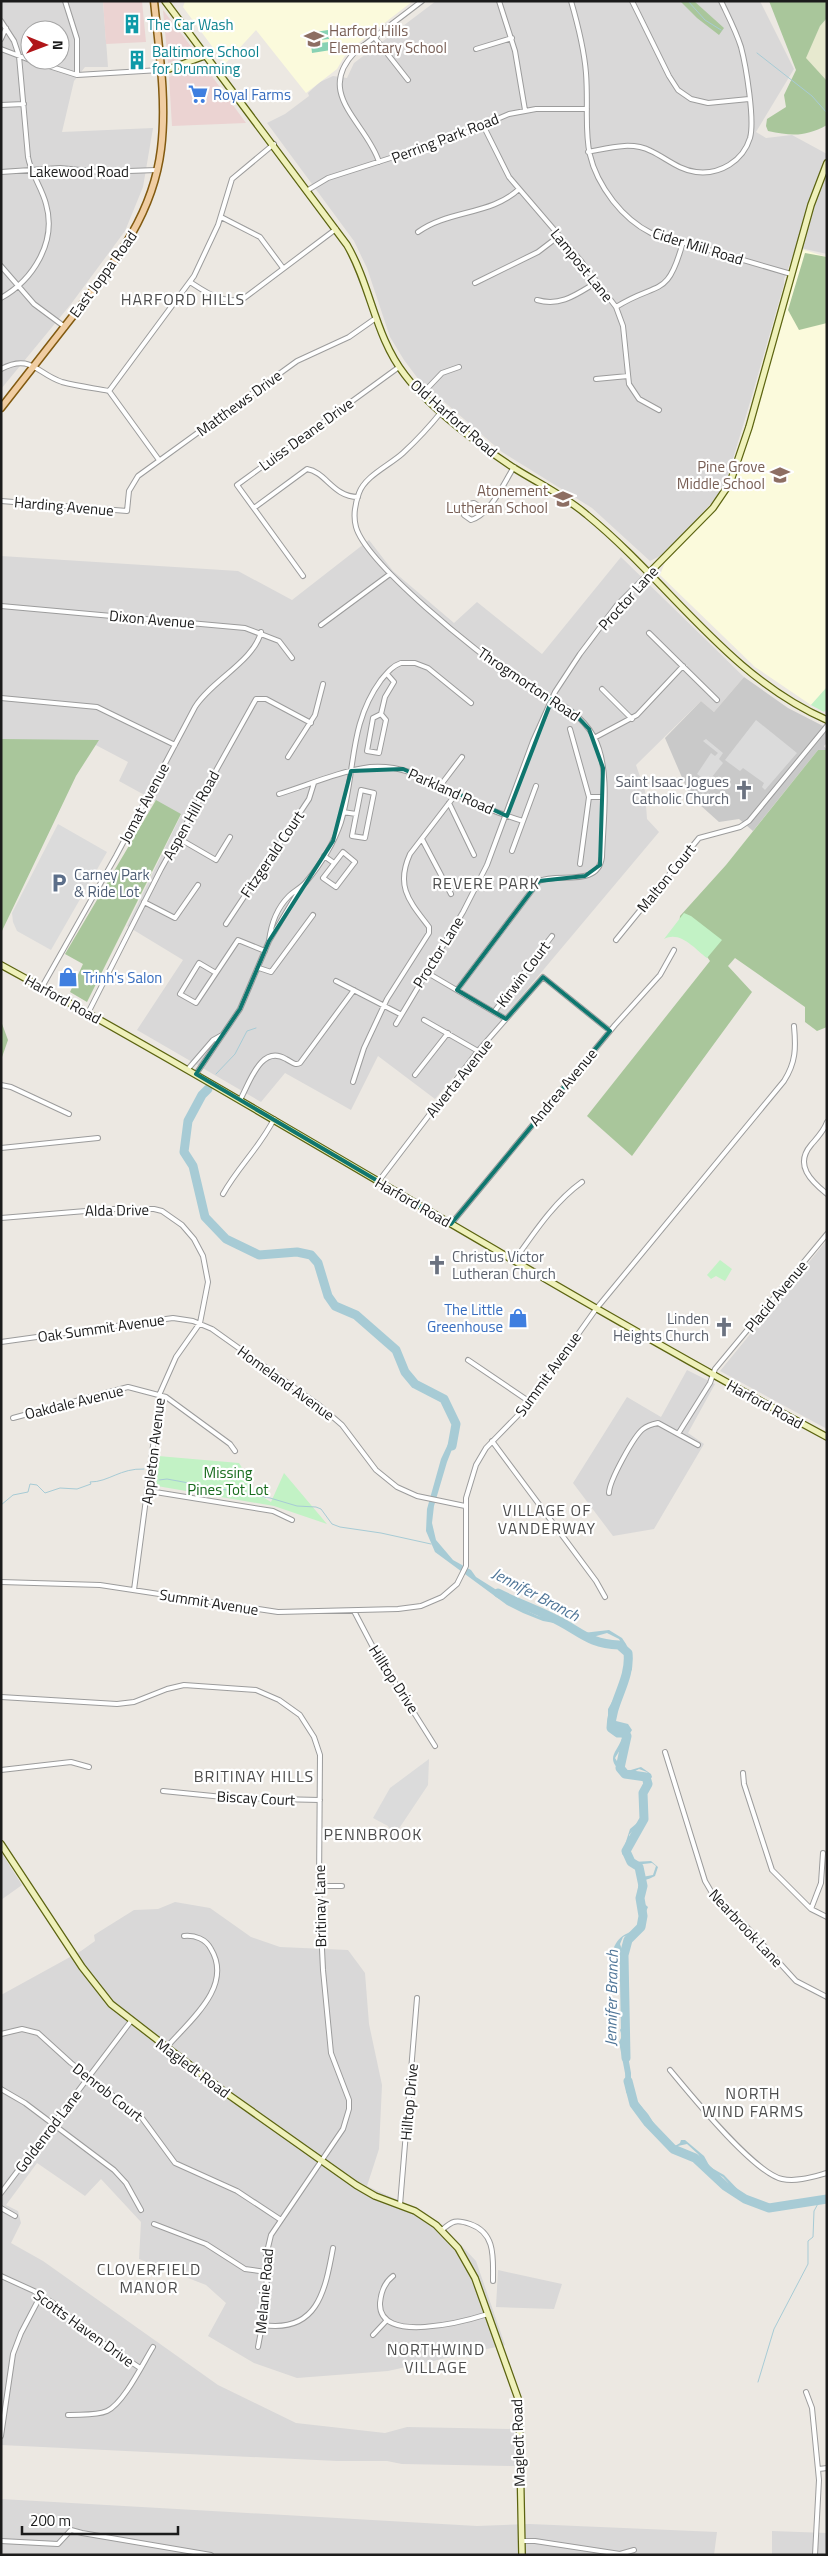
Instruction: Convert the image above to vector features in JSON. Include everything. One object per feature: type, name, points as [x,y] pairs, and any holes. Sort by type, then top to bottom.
[{"type":"main road","name":"East Joppa Road","points":[[1,408],[65,327],[134,233],[148,204],[157,170],[163,122],[154,1]]},
{"type":"street","points":[[65,1],[77,39],[77,75]]},
{"type":"street","name":"Old Harford Road","points":[[165,1],[336,229],[359,267],[376,318],[399,367],[422,394],[485,448],[581,510],[755,677],[795,704],[827,720]]},
{"type":"street","points":[[379,162],[372,143],[344,105],[340,91],[341,75],[349,59],[422,1]]},
{"type":"street","points":[[500,1],[512,38],[525,110]]},
{"type":"street","name":"Cider Mill Road","points":[[571,1],[585,57],[588,152],[596,176],[604,189],[630,220],[651,232],[791,274]]},
{"type":"street","points":[[632,1],[669,76],[678,90],[691,99],[708,103],[749,99]]},
{"type":"street","points":[[588,152],[619,146],[637,146],[652,151],[689,171],[716,171],[731,164],[746,146],[751,130],[749,99],[741,47],[721,1]]},
{"type":"street","points":[[1,22],[6,28],[19,56],[31,170],[47,205],[48,235],[40,259],[30,274],[17,287],[1,298]]},
{"type":"street","points":[[1,39],[6,28]]},
{"type":"street","points":[[375,38],[408,80]]},
{"type":"street","points":[[476,49],[512,38]]},
{"type":"street","points":[[1,49],[19,56]]},
{"type":"street","points":[[61,70],[77,75],[170,69],[207,55]]},
{"type":"street","points":[[1,105],[24,104]]},
{"type":"street","name":"Perring Park Road","points":[[308,190],[328,178],[445,141],[510,114],[525,110],[587,109]]},
{"type":"street","name":"Lampost Lane","points":[[483,125],[505,170],[616,307],[623,326],[628,376],[635,395],[659,410]]},
{"type":"street","points":[[109,391],[190,282],[221,217],[232,179],[274,144]]},
{"type":"street","name":"Proctor Lane","points":[[396,1024],[400,1014],[463,912],[487,865],[533,741],[552,699],[585,647],[617,605],[713,508],[730,483],[749,427],[791,274],[827,163]]},
{"type":"street","name":"Lakewood Road","points":[[1,172],[60,168],[87,172],[157,170]]},
{"type":"street","points":[[418,232],[434,223],[506,200],[519,189]]},
{"type":"street","points":[[221,217],[256,234],[283,268]]},
{"type":"street","points":[[190,282],[216,298],[234,301],[248,296],[336,229]]},
{"type":"street","points":[[475,283],[544,249],[559,236]]},
{"type":"street","points":[[616,307],[629,299],[651,292],[663,285],[672,274],[682,242]]},
{"type":"street","points":[[1,266],[17,287],[34,304],[65,327]]},
{"type":"street","points":[[537,300],[551,303],[566,301],[597,282]]},
{"type":"street","name":"Matthews Drive","points":[[127,511],[127,501],[133,481],[159,460],[297,361],[349,337],[376,318]]},
{"type":"street","points":[[1,369],[15,363],[34,366],[61,381],[109,391],[159,460]]},
{"type":"street","name":"Luiss Deane Drive","points":[[254,508],[237,485],[399,367]]},
{"type":"street","points":[[422,394],[442,373],[459,367]]},
{"type":"street","points":[[596,379],[628,376]]},
{"type":"street","points":[[303,576],[254,508],[306,469],[314,471],[344,495],[358,498],[364,486],[404,452],[442,411]]},
{"type":"street","points":[[485,510],[474,503],[469,504],[464,511],[464,515],[471,520],[475,519],[485,510],[514,467]]},
{"type":"street","name":"Throgmorton Road","points":[[358,498],[355,510],[357,530],[390,574],[420,602],[484,655],[512,676],[579,716],[594,738],[602,760],[602,857],[600,866],[594,872],[585,876],[550,878],[539,881],[457,990]]},
{"type":"street","name":"Harding Avenue","points":[[1,501],[127,511]]},
{"type":"street","points":[[321,625],[390,574]]},
{"type":"street","name":"Dixon Avenue","points":[[1,606],[224,625],[261,632],[285,645],[292,658]]},
{"type":"street","name":"Jomat Avenue","points":[[42,987],[116,856],[199,701],[255,647],[261,632]]},
{"type":"street","points":[[649,633],[717,700]]},
{"type":"street","points":[[196,1074],[240,1009],[269,941],[288,913],[301,887],[324,856],[337,832],[351,771],[352,752],[368,698],[387,674],[401,663],[420,664],[471,703]]},
{"type":"street","points":[[594,738],[632,719],[683,666]]},
{"type":"street","points":[[381,714],[385,697],[394,682],[387,674]]},
{"type":"street","points":[[288,757],[311,723],[323,684]]},
{"type":"street","points":[[602,689],[632,719]]},
{"type":"street","points":[[1,698],[97,708],[175,745]]},
{"type":"street","name":"Aspen Hill Road","points":[[88,1013],[111,964],[178,838],[256,699],[266,699],[311,723]]},
{"type":"street","points":[[381,714],[386,720],[379,753],[367,751],[373,718],[381,714]]},
{"type":"street","name":"Malton Court","points":[[616,940],[699,838],[740,827],[755,816],[827,726]]},
{"type":"street","points":[[570,729],[589,797],[580,864]]},
{"type":"street","points":[[440,786],[462,757]]},
{"type":"street","name":"Parkland Road","points":[[279,794],[351,771],[380,767],[402,769],[506,816],[523,821]]},
{"type":"street","name":"Fitzgerald Court","points":[[226,924],[309,799],[314,783]]},
{"type":"street","points":[[512,851],[536,786]]},
{"type":"street","points":[[361,790],[374,792],[365,838],[352,836],[356,814],[361,790]]},
{"type":"street","points":[[353,1082],[364,1048],[383,1006],[429,933],[429,927],[408,898],[404,877],[410,854],[456,794]]},
{"type":"street","points":[[589,797],[603,797]]},
{"type":"street","points":[[449,803],[474,855]]},
{"type":"street","points":[[343,812],[356,814]]},
{"type":"street","points":[[178,838],[216,860],[230,837]]},
{"type":"street","points":[[422,839],[451,894]]},
{"type":"street","points":[[343,852],[355,862],[336,887],[323,878],[334,863],[343,852]]},
{"type":"street","points":[[324,856],[334,863]]},
{"type":"street","points":[[144,902],[176,918],[198,884]]},
{"type":"street","points":[[269,941],[270,926],[276,913],[288,897],[301,887]]},
{"type":"street","points":[[259,968],[271,972],[312,915]]},
{"type":"street","name":"Kirwin Court","points":[[494,1012],[552,936]]},
{"type":"street","points":[[216,973],[199,963],[180,994],[196,1003],[216,973],[238,940],[265,951]]},
{"type":"street","name":"Andrea Avenue","points":[[451,1224],[610,1030],[660,975],[674,950]]},
{"type":"street","name":"Harford Road","points":[[1,965],[188,1069],[596,1309],[827,1438]]},
{"type":"street","points":[[426,972],[506,1020]]},
{"type":"street","name":"Alverta Avenue","points":[[378,1182],[478,1051],[543,977],[610,1030]]},
{"type":"street","points":[[336,981],[400,1014]]},
{"type":"street","points":[[240,1100],[256,1069],[266,1057],[276,1055],[297,1065],[300,1063],[354,990]]},
{"type":"street","points":[[424,1020],[478,1051]]},
{"type":"street","name":"Summit Avenue","points":[[1,1582],[66,1582],[134,1590],[268,1611],[398,1609],[428,1604],[448,1593],[464,1573],[466,1566],[465,1506],[468,1488],[476,1465],[492,1442],[530,1402],[596,1309],[784,1081],[791,1069],[796,1051],[794,1026]]},
{"type":"street","points":[[415,1075],[448,1033]]},
{"type":"street","points":[[188,1069],[202,1051],[222,1035]]},
{"type":"street","points":[[1,1085],[11,1087],[69,1114]]},
{"type":"street","points":[[223,1194],[244,1161],[263,1141],[274,1119]]},
{"type":"street","points":[[827,1122],[823,1131],[806,1152],[804,1163],[807,1176],[827,1194]]},
{"type":"street","points":[[1,1148],[98,1138]]},
{"type":"street","points":[[514,1261],[543,1221],[571,1190],[582,1182]]},
{"type":"street","name":"Alda Drive","points":[[1,1218],[137,1207],[162,1211],[189,1232],[203,1256],[208,1282],[200,1323]]},
{"type":"street","name":"Placid Avenue","points":[[678,1434],[728,1353],[827,1234]]},
{"type":"street","name":"Oak Summit Avenue","points":[[1,1342],[177,1318],[200,1323]]},
{"type":"street","name":"Appleton Avenue","points":[[134,1590],[149,1491],[160,1394],[176,1357],[200,1323]]},
{"type":"street","name":"Homeland Avenue","points":[[200,1323],[332,1415],[376,1470],[390,1482],[403,1490],[431,1499],[465,1506]]},
{"type":"street","points":[[468,1360],[530,1402]]},
{"type":"street","name":"Oakdale Avenue","points":[[13,1418],[128,1387],[160,1394],[226,1440],[235,1450]]},
{"type":"street","points":[[609,1493],[614,1477],[643,1429],[658,1423],[698,1445]]},
{"type":"street","points":[[492,1442],[589,1572],[605,1598]]},
{"type":"street","points":[[149,1491],[273,1511],[292,1520]]},
{"type":"street","name":"Hilltop Drive","points":[[354,1611],[375,1651],[435,1746]]},
{"type":"street","name":"Britinay Lane","points":[[1,1697],[117,1704],[134,1702],[167,1689],[184,1686],[256,1690],[287,1704],[300,1716],[310,1730],[317,1746],[321,1763],[319,1886],[328,2035],[336,2070],[349,2104],[346,2124],[322,2161]]},
{"type":"street","name":"Nearbrook Lane","points":[[665,1752],[705,1881],[712,1895],[745,1926],[796,1981],[827,1998]]},
{"type":"street","points":[[1,1770],[71,1762],[85,1764],[89,1767]]},
{"type":"street","points":[[743,1773],[744,1784],[769,1864],[782,1882],[811,1908],[827,1917]]},
{"type":"street","name":"Biscay Court","points":[[163,1790],[240,1798],[320,1800]]},
{"type":"street","name":"Magledt Road","points":[[1,1844],[93,1983],[110,2004],[166,2048],[363,2190],[421,2215],[442,2230],[467,2262],[519,2401],[522,2555]]},
{"type":"street","points":[[811,1908],[821,1883],[824,1853]]},
{"type":"street","points":[[319,1886],[342,1886]]},
{"type":"street","points":[[166,2048],[209,1998],[217,1981],[217,1964],[210,1947],[199,1938],[184,1936]]},
{"type":"street","name":"Hilltop Drive","points":[[400,2205],[418,1998]]},
{"type":"street","name":"Goldenrod Lane","points":[[1,2193],[131,2021]]},
{"type":"street","name":"Denrob Court","points":[[1,2034],[22,2029],[38,2034],[142,2118],[154,2132],[167,2154],[180,2167],[238,2191],[281,2220]]},
{"type":"street","points":[[670,2070],[703,2110],[770,2175],[796,2181],[827,2173]]},
{"type":"street","points":[[1,2089],[18,2098],[120,2176],[141,2210]]},
{"type":"street","name":"Melanie Road","points":[[258,2347],[267,2299],[268,2245],[281,2220],[322,2161]]},
{"type":"street","points":[[1,2208],[15,2216]]},
{"type":"street","points":[[442,2230],[458,2220],[478,2227],[486,2234],[491,2243],[493,2281]]},
{"type":"street","points":[[154,2224],[206,2244],[245,2269],[266,2272]]},
{"type":"street","points":[[263,2325],[290,2326],[310,2315],[320,2297],[333,2248]]},
{"type":"street","name":"Scotts Haven Drive","points":[[1,2276],[40,2295],[62,2310],[91,2335],[140,2368]]},
{"type":"street","points":[[393,2276],[386,2283],[381,2298],[381,2311],[387,2320],[399,2326],[456,2323],[488,2314]]},
{"type":"street","points":[[1,2436],[13,2354],[40,2295]]},
{"type":"street","points":[[373,2335],[387,2320]]},
{"type":"street","points":[[68,2415],[101,2413],[110,2410],[122,2396],[153,2347]]},
{"type":"street","points":[[806,2392],[812,2408],[819,2469],[820,2492],[815,2555]]},
{"type":"street","points":[[819,2469],[827,2468]]},
{"type":"street","points":[[1,2541],[58,2544],[71,2530],[82,2534],[211,2555]]},
{"type":"street","points":[[521,2541],[620,2554],[634,2550]]},
{"type":"highlighted area","points":[[552,699],[573,712],[589,729],[603,768],[600,865],[585,876],[539,881],[457,990],[506,1019],[543,977],[610,1031],[451,1224],[196,1074],[240,1009],[269,941],[333,841],[351,771],[403,769],[507,816]]},
{"type":"shaded area","points":[[1,1],[103,1],[108,67],[85,67],[74,81],[62,132],[153,128],[143,187],[125,231],[71,304],[1,389]]},
{"type":"shaded area","points":[[103,1],[142,1],[146,42],[106,44]]},
{"type":"shaded area","name":"Harford Hills Elementary School","points":[[185,1],[413,1],[352,48],[337,69],[306,93],[256,30],[225,64],[183,7]]},
{"type":"shaded area","points":[[436,1],[760,1],[794,69],[756,132],[766,138],[792,135],[827,154],[827,254],[796,247],[784,279],[726,482],[716,498],[664,554],[650,561],[592,508],[502,452],[419,380],[390,337],[367,268],[354,241],[267,123],[285,114],[309,96],[308,93],[320,82],[333,76],[347,78],[354,63]]},
{"type":"shaded area","points":[[163,10],[196,53],[168,63]]},
{"type":"shaded area","points":[[827,18],[827,81],[805,58],[820,26]]},
{"type":"shaded area","points":[[203,64],[246,123],[172,126],[169,77]]},
{"type":"shaded area","name":"Pine Grove Middle School","points":[[801,249],[827,257],[827,687],[811,705],[755,667],[660,575],[665,562],[731,483]]},
{"type":"shaded area","points":[[369,540],[393,571],[454,623],[477,602],[542,654],[621,557],[744,677],[714,712],[701,701],[636,765],[645,791],[647,819],[659,832],[435,1099],[378,1056],[351,1110],[285,1073],[261,1102],[137,1030],[183,960],[127,926],[181,815],[119,781],[128,762],[90,742],[1,740],[1,556],[238,571],[292,600]]},
{"type":"shaded area","points":[[744,677],[788,708],[827,728],[827,743],[824,746],[827,750],[818,750],[753,831],[739,819],[719,822],[690,796],[665,738],[701,701],[714,712]]},
{"type":"shaded area","points":[[756,720],[797,753],[765,790],[762,787],[764,783],[743,768],[740,771],[725,760]]},
{"type":"shaded area","points":[[706,739],[723,753],[719,759],[723,763],[708,782],[697,774],[711,753],[715,756],[718,753],[703,741]]},
{"type":"shaded area","name":"Carney Park & Ride Lot","points":[[58,824],[107,852],[51,950],[17,931],[12,913]]},
{"type":"shaded area","points":[[827,1240],[827,1429],[720,1371]]},
{"type":"shaded area","points":[[687,1370],[715,1384],[688,1433],[704,1444],[654,1529],[613,1536],[573,1483],[627,1397],[661,1417]]},
{"type":"shaded area","points":[[429,1759],[428,1785],[394,1836],[388,1826],[373,1818],[390,1788]]},
{"type":"shaded area","points":[[1,1852],[22,1885],[1,1900]]},
{"type":"shaded area","points":[[175,1902],[210,1908],[251,1937],[280,1947],[348,1950],[365,1973],[369,2024],[382,2085],[379,2149],[367,2186],[424,2212],[441,2224],[476,2261],[505,2345],[388,2371],[297,2378],[254,2363],[208,2336],[226,2303],[206,2285],[139,2259],[141,2222],[101,2179],[85,2196],[37,2163],[6,2205],[18,2211],[21,2223],[11,2243],[43,2261],[218,2385],[296,2423],[385,2433],[407,2427],[516,2429],[515,2466],[402,2464],[387,2461],[337,2461],[1,2445],[1,1995],[81,1951],[95,1941],[94,1935],[134,1910],[158,1909]]},
{"type":"shaded area","points":[[498,2270],[562,2284],[554,2309],[496,2307]]},
{"type":"shaded area","points":[[1,2499],[477,2526],[530,2524],[717,2532],[714,2555],[1,2555]]},
{"type":"shaded area","points":[[772,2531],[827,2533],[827,2555],[772,2555]]},
{"type":"green space","points":[[680,1],[694,1],[724,28],[719,35],[697,18]]},
{"type":"green space","points":[[769,1],[827,1],[827,18],[820,26],[806,58],[827,81],[827,125],[812,132],[784,134],[768,131],[766,126],[767,119],[786,107],[784,95],[796,70]]},
{"type":"green space","points":[[328,30],[329,39],[311,41],[309,33]]},
{"type":"green space","points":[[329,42],[331,50],[312,53],[311,44]]},
{"type":"green space","points":[[805,253],[827,257],[827,323],[799,330],[788,310]]},
{"type":"green space","points":[[827,687],[827,709],[824,712],[811,705]]},
{"type":"green space","points":[[1,739],[99,740],[76,776],[1,933]]},
{"type":"green space","points":[[818,750],[827,750],[827,1027],[817,1031],[805,1022],[805,1007],[735,958],[728,966],[752,992],[632,1156],[587,1116],[710,961],[696,941],[679,926],[680,916],[726,865]]},
{"type":"green space","points":[[156,800],[181,814],[87,1002],[70,992],[83,964],[65,954]]},
{"type":"green space","points":[[684,913],[691,916],[722,940],[707,958],[681,939],[670,937],[664,939]]},
{"type":"green space","points":[[1,1021],[8,1040],[1,1060]]},
{"type":"green space","points":[[720,1260],[732,1269],[725,1281],[716,1276],[711,1279],[707,1275]]},
{"type":"green space","name":"Missing Pines Tot Lot","points":[[158,1456],[239,1463],[253,1485],[251,1490],[271,1502],[284,1473],[327,1524],[274,1506],[157,1486],[155,1483]]},
{"type":"water","name":"Jennifer Branch","points":[[458,1434],[447,1462],[434,1506],[432,1523],[436,1540],[453,1560],[471,1570],[476,1577],[503,1594],[515,1605],[538,1616],[567,1622],[583,1633],[609,1630],[622,1638],[630,1653],[632,1669],[611,1715],[612,1720],[628,1724],[632,1730],[615,1758],[624,1772],[641,1767],[651,1774],[652,1777],[642,1789],[647,1815],[629,1835],[630,1859],[633,1862],[651,1861],[658,1867],[655,1876],[641,1882],[639,1887],[640,1900],[648,1907],[644,1920],[638,1894],[639,1883],[642,1877],[653,1875],[656,1866],[652,1863],[635,1865],[622,1854],[630,1829],[643,1818],[641,1790],[645,1781],[650,1777],[647,1772],[639,1769],[630,1774],[623,1773],[617,1768],[613,1759],[622,1738],[608,1717],[608,1709],[630,1670],[627,1653],[619,1639],[607,1633],[593,1637],[581,1635],[565,1625],[543,1621],[507,1605],[435,1552],[426,1531],[427,1509],[441,1459],[449,1442]]},
{"type":"water","points":[[643,1923],[637,1931],[623,1937],[620,1944],[628,1967],[625,2039],[631,2073],[631,2094],[648,2114],[666,2142],[675,2146],[681,2140],[685,2140],[704,2156],[710,2167],[724,2175],[748,2200],[757,2201],[772,2208],[797,2200],[827,2197],[827,2200],[793,2202],[783,2207],[763,2209],[739,2195],[723,2177],[707,2168],[698,2154],[687,2144],[673,2147],[662,2142],[654,2125],[644,2112],[635,2106],[626,2092],[625,2073],[619,2042],[622,2036],[620,2030],[623,2025],[621,2001],[625,1964],[622,1957],[613,1950],[619,1939]]},
{"type":"waterway","points":[[688,1],[705,20],[721,30]]},
{"type":"waterway","points":[[757,53],[812,96],[827,113]]},
{"type":"waterway","points":[[216,1074],[235,1054],[247,1031],[256,1028]]},
{"type":"waterway","name":"Jennifer Branch","points":[[208,1089],[202,1095],[188,1121],[184,1152],[193,1166],[205,1217],[226,1239],[259,1255],[297,1252],[311,1255],[318,1263],[328,1296],[335,1306],[356,1315],[396,1350],[405,1372],[415,1384],[444,1399],[456,1424],[452,1446]]},
{"type":"waterway","points":[[1,1505],[13,1495],[28,1492],[30,1484],[37,1485],[45,1493],[60,1488],[77,1489],[91,1484],[90,1482],[103,1480],[136,1469],[144,1469]]},
{"type":"waterway","points":[[159,1480],[167,1479],[270,1498],[297,1506],[316,1507],[321,1509],[332,1524],[340,1527],[381,1533],[431,1544]]},
{"type":"waterway","name":"Jennifer Branch","points":[[498,1593],[551,1617],[593,1640],[619,1645],[628,1653],[627,1672],[614,1709],[611,1728],[618,1733],[625,1733],[627,1736],[620,1768],[625,1774],[646,1777],[648,1784],[643,1793],[644,1819],[626,1851],[631,1862],[639,1867],[643,1886],[640,1898],[643,1916],[641,1927],[628,1940],[624,1955],[626,2058]]},
{"type":"waterway","name":"Jennifer Branch","points":[[628,2081],[634,2104],[648,2123],[673,2149],[695,2158],[725,2186],[745,2199],[769,2208],[827,2199]]},
{"type":"waterway","points":[[758,2382],[774,2329],[808,2264],[808,2241],[813,2237],[814,2211],[820,2200]]},
{"type":"place","name":"The Car Wash","points":[[132,24]]},
{"type":"place","name":"Harford Hills Elementary School","points":[[314,39]]},
{"type":"place","name":"Baltimore School for Drumming","points":[[137,60]]},
{"type":"place","name":"Royal Farms","points":[[198,94]]},
{"type":"place","name":"Pine Grove Middle School","points":[[780,475]]},
{"type":"place","name":"Atonement Lutheran School","points":[[563,499]]},
{"type":"place","name":"Saint Isaac Jogues Catholic Church","points":[[744,790]]},
{"type":"place","name":"Carney Park & Ride Lot","points":[[59,883]]},
{"type":"place","name":"Trinh's Salon","points":[[68,977]]},
{"type":"place","name":"Christus Victor Lutheran Church","points":[[437,1265]]},
{"type":"place","name":"The Little Greenhouse","points":[[518,1318]]},
{"type":"place","name":"Linden Heights Church","points":[[724,1327]]},
{"type":"district","name":"HARFORD HILLS","points":[[183,299]]},
{"type":"district","name":"REVERE PARK","points":[[486,883]]},
{"type":"district","name":"VILLAGE OF VANDERWAY","points":[[547,1519]]},
{"type":"district","name":"BRITINAY HILLS","points":[[254,1776]]},
{"type":"district","name":"PENNBROOK","points":[[373,1834]]},
{"type":"district","name":"NORTH WIND FARMS","points":[[753,2102]]},
{"type":"district","name":"CLOVERFIELD MANOR","points":[[149,2278]]},
{"type":"district","name":"NORTHWIND VILLAGE","points":[[436,2358]]}]
